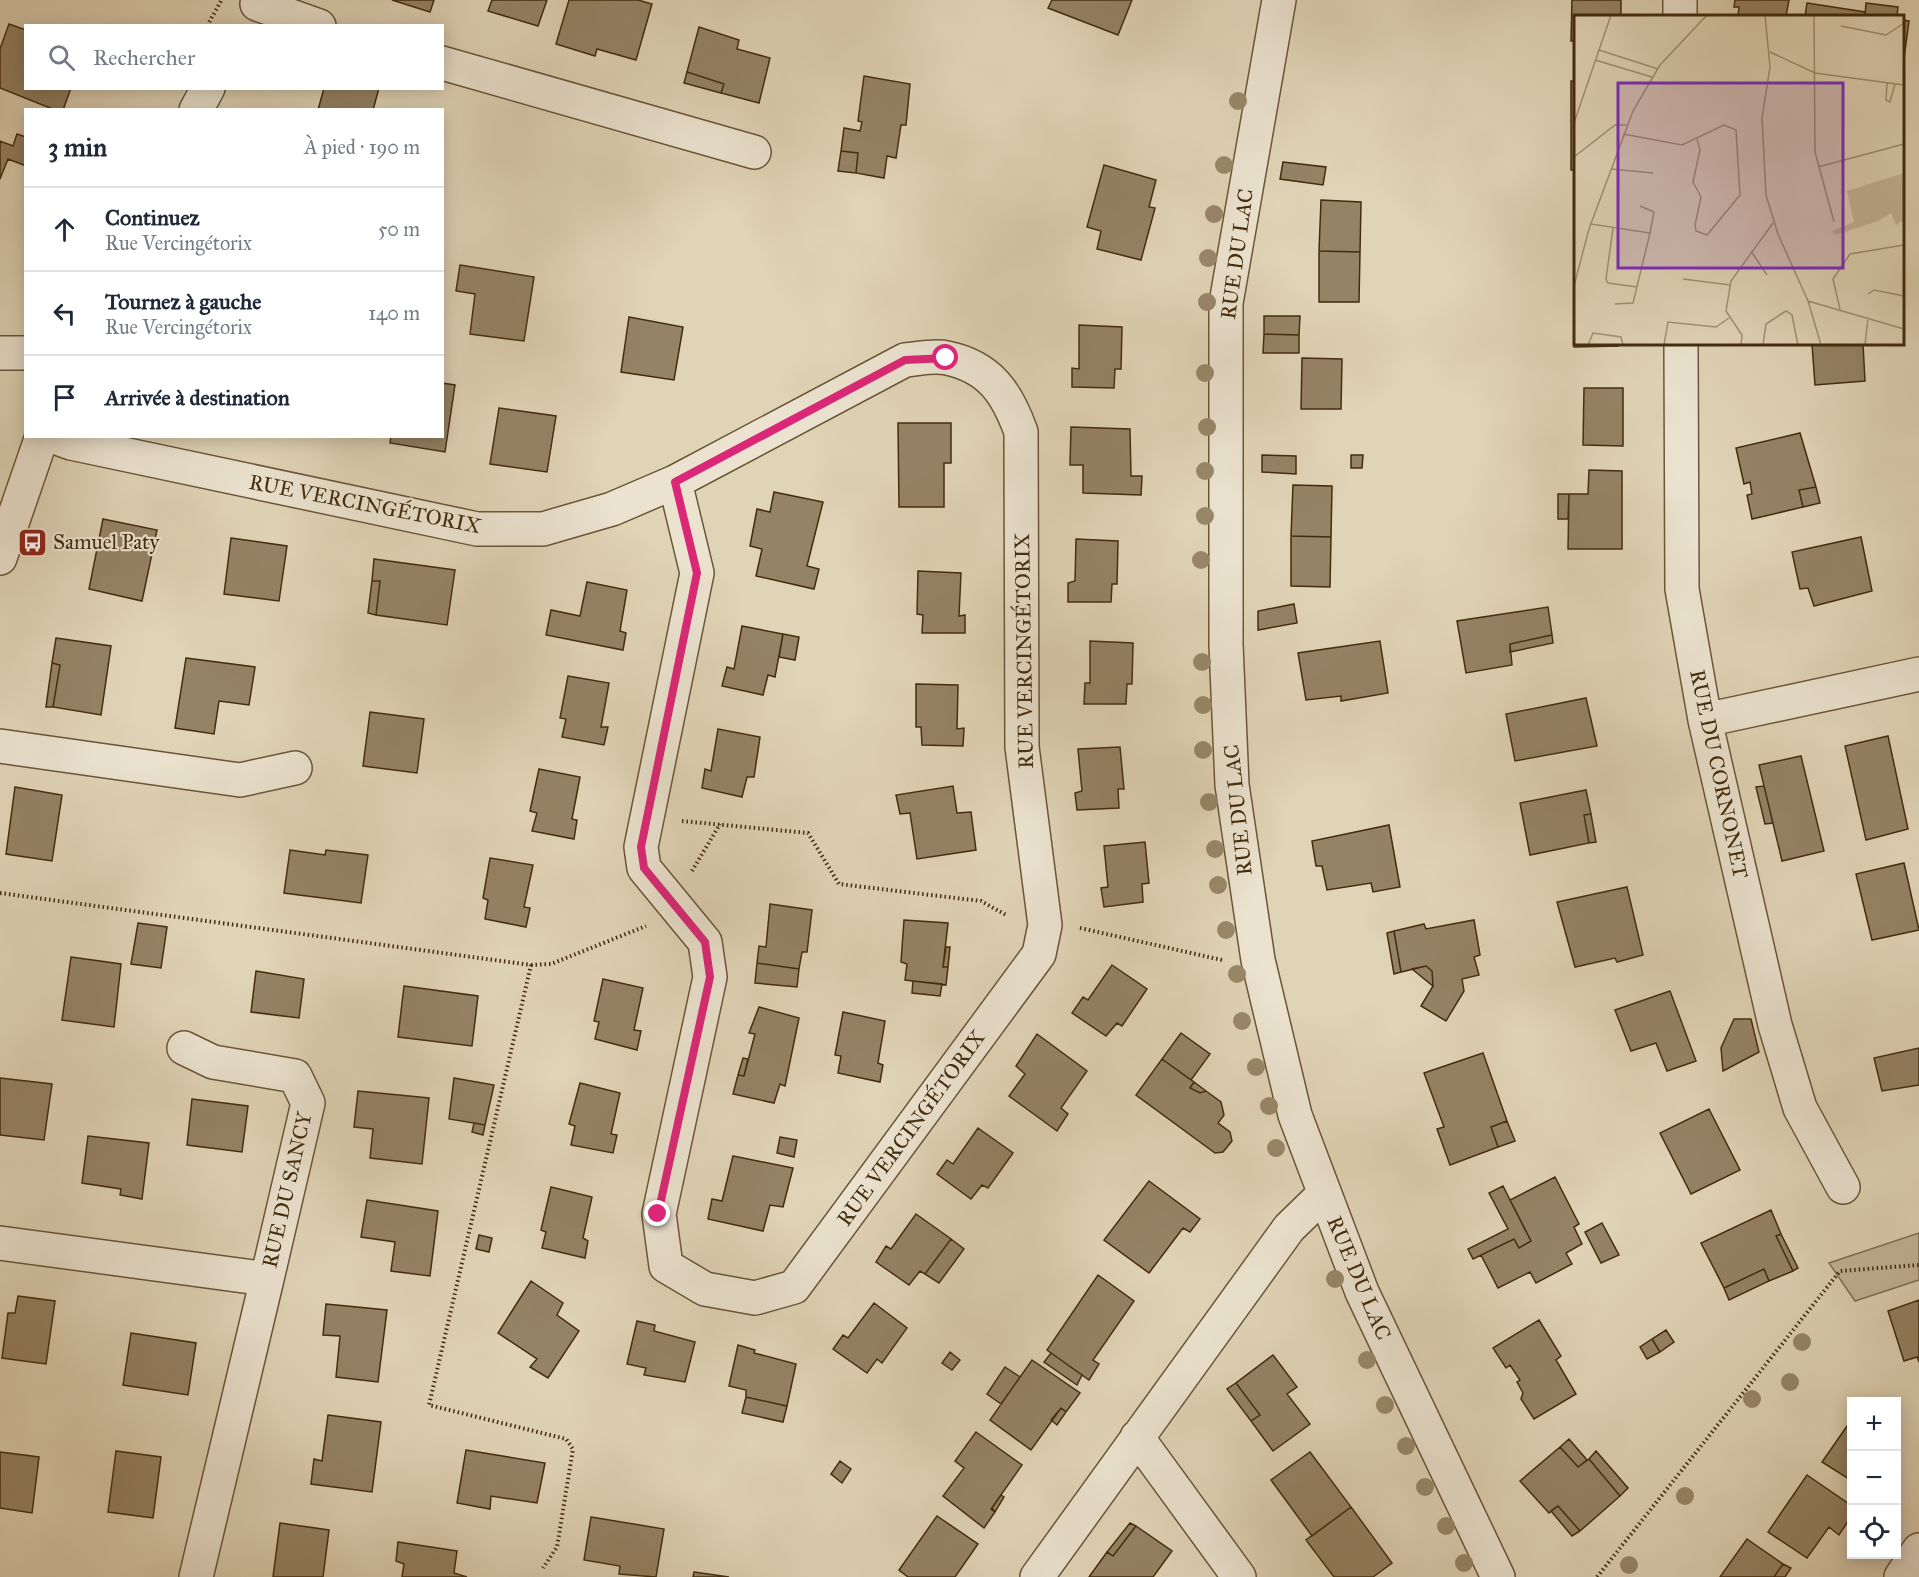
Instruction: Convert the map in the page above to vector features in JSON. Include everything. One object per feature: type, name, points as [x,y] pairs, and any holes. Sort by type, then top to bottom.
[{"type":"street","name":"RUE DU LAC","points":[[1279,0],[1226,303],[1226,645],[1232,785],[1258,960],[1295,1115],[1362,1292],[1498,1577]]},
{"type":"street","points":[[253,10],[311,24]]},
{"type":"street","points":[[444,64],[754,152]]},
{"type":"street","points":[[197,108],[207,90]]},
{"type":"street","name":"RUE DU CORNONET","points":[[1681,345],[1682,590],[1705,720],[1778,1035],[1800,1108],[1844,1187]]},
{"type":"street","points":[[0,353],[24,353]]},
{"type":"street","name":"RUE VERCINGÉTORIX","points":[[57,438],[71,443],[477,529],[543,529],[612,509],[675,482],[905,360],[946,358],[983,371],[1009,399],[1021,432],[1022,747],[1045,925],[1040,954],[794,1287],[755,1298],[705,1289],[666,1266],[658,1214],[710,977],[705,942],[644,868],[641,847],[645,818],[697,573],[675,482]]},
{"type":"street","points":[[0,558],[41,438]]},
{"type":"street","points":[[1705,720],[1919,674]]},
{"type":"street","points":[[0,746],[240,780],[295,768]]},
{"type":"street","name":"RUE DU SANCY","points":[[184,1048],[213,1062],[295,1076],[308,1103],[196,1577]]},
{"type":"street","points":[[1037,1577],[1289,1228],[1324,1194]]},
{"type":"street","name":"RUE DU SANCY","points":[[0,1243],[267,1279]]},
{"type":"street","points":[[1137,1437],[1239,1577]]},
{"type":"street","points":[[1901,1577],[1919,1550]]},
{"type":"path","points":[[208,24],[221,0]]},
{"type":"path","points":[[645,818],[808,833],[839,884],[981,901],[1028,926],[1078,928],[1230,962],[1258,960]]},
{"type":"path","points":[[0,893],[531,966],[429,1405],[566,1439],[573,1449],[557,1547],[543,1568]]},
{"type":"path","points":[[1597,1577],[1840,1271],[1919,1265]]},
{"type":"shaded area","points":[[1919,1233],[1919,1280],[1855,1301],[1829,1263]]},
{"type":"building","points":[[392,0],[434,0],[430,12]]},
{"type":"building","points":[[492,0],[547,0],[538,26],[488,11]]},
{"type":"building","points":[[569,0],[638,0],[652,4],[636,60],[597,49],[595,56],[556,44]]},
{"type":"building","points":[[1052,0],[1132,0],[1118,35],[1048,8]]},
{"type":"building","points":[[1572,0],[1621,0],[1621,15],[1574,15],[1574,41],[1571,41]]},
{"type":"building","points":[[1735,0],[1789,0],[1786,15],[1738,15],[1739,7],[1734,7]]},
{"type":"building","points":[[1807,3],[1865,12],[1865,15],[1805,15]]},
{"type":"building","points":[[1866,3],[1898,7],[1897,15],[1865,15]]},
{"type":"building","points":[[1904,20],[1909,21],[1904,58]]},
{"type":"building","points":[[9,24],[24,29],[24,90],[70,90],[64,108],[50,108],[0,88],[0,49]]},
{"type":"building","points":[[699,27],[739,40],[737,49],[770,58],[759,103],[721,93],[724,84],[687,72]]},
{"type":"building","points":[[687,72],[724,84],[721,93],[684,83]]},
{"type":"building","points":[[864,76],[910,84],[906,125],[901,125],[896,158],[887,156],[884,178],[856,173],[858,153],[841,151],[844,128],[860,131],[862,122],[858,121]]},
{"type":"building","points":[[1571,81],[1574,81],[1574,170],[1571,170]]},
{"type":"building","points":[[323,90],[378,90],[374,108],[319,108]]},
{"type":"building","points":[[17,134],[24,136],[24,165],[8,159],[0,179],[0,141],[13,146]]},
{"type":"building","points":[[841,151],[858,153],[856,173],[838,171]]},
{"type":"building","points":[[1283,162],[1326,167],[1323,185],[1280,179]]},
{"type":"building","points":[[1104,165],[1156,180],[1149,207],[1155,208],[1141,260],[1097,249],[1101,231],[1087,227]]},
{"type":"building","points":[[1321,200],[1361,202],[1360,252],[1319,251]]},
{"type":"building","points":[[1319,251],[1360,252],[1359,302],[1319,302]]},
{"type":"building","points":[[460,265],[534,277],[524,341],[470,334],[475,294],[456,291]]},
{"type":"building","points":[[1264,316],[1300,316],[1299,335],[1264,334]]},
{"type":"building","points":[[629,317],[683,327],[674,380],[621,372]]},
{"type":"building","points":[[1079,325],[1122,327],[1121,369],[1115,369],[1114,388],[1072,387],[1072,368],[1079,369]]},
{"type":"building","points":[[1264,334],[1299,335],[1299,353],[1263,353]]},
{"type":"building","points":[[1574,345],[1618,345],[1618,346],[1574,347]]},
{"type":"building","points":[[1812,345],[1863,345],[1865,381],[1815,385]]},
{"type":"building","points":[[1302,358],[1342,359],[1341,409],[1301,409]]},
{"type":"building","points":[[444,383],[455,385],[445,452],[390,443],[391,438],[444,438]]},
{"type":"building","points":[[1584,388],[1623,388],[1623,446],[1583,445]]},
{"type":"building","points":[[499,408],[556,416],[547,472],[490,464]]},
{"type":"building","points":[[898,423],[951,423],[951,463],[944,463],[944,507],[899,507]]},
{"type":"building","points":[[1071,427],[1130,429],[1131,476],[1142,476],[1141,495],[1083,493],[1083,465],[1070,465]]},
{"type":"building","points":[[1800,433],[1816,487],[1799,490],[1803,507],[1752,519],[1747,495],[1752,494],[1750,482],[1744,484],[1736,448]]},
{"type":"building","points":[[1262,455],[1296,456],[1296,474],[1262,472]]},
{"type":"building","points":[[1351,455],[1363,455],[1362,468],[1351,468]]},
{"type":"building","points":[[1589,470],[1622,471],[1622,549],[1568,549],[1569,494],[1588,494]]},
{"type":"building","points":[[1293,485],[1332,486],[1331,537],[1291,536]]},
{"type":"building","points":[[1816,487],[1820,503],[1803,507],[1799,490]]},
{"type":"building","points":[[774,492],[823,502],[807,566],[819,569],[814,589],[756,576],[762,549],[750,546],[757,509],[770,512]]},
{"type":"building","points":[[1558,494],[1569,494],[1568,519],[1558,519]]},
{"type":"building","points":[[103,519],[157,530],[142,601],[89,589]]},
{"type":"building","points":[[1291,536],[1331,537],[1330,587],[1291,586]]},
{"type":"building","points":[[1861,537],[1872,591],[1814,606],[1808,588],[1800,589],[1792,552]]},
{"type":"building","points":[[231,538],[287,546],[279,601],[224,594]]},
{"type":"building","points":[[1076,539],[1118,541],[1117,584],[1112,584],[1111,602],[1068,602],[1068,583],[1075,581]]},
{"type":"building","points":[[374,559],[455,570],[447,625],[376,615],[380,581],[372,581]]},
{"type":"building","points":[[918,571],[961,573],[959,616],[965,615],[965,633],[922,633],[923,615],[917,614]]},
{"type":"building","points":[[372,581],[380,581],[376,615],[368,613]]},
{"type":"building","points":[[587,582],[627,590],[620,631],[626,633],[623,650],[546,635],[551,610],[580,616]]},
{"type":"building","points":[[1294,604],[1297,623],[1258,630],[1258,611]]},
{"type":"building","points":[[1548,607],[1552,635],[1510,644],[1512,665],[1466,673],[1457,621]]},
{"type":"building","points":[[742,626],[783,634],[775,677],[768,675],[763,695],[722,686],[727,667],[734,669]]},
{"type":"building","points":[[783,634],[799,637],[795,660],[779,657]]},
{"type":"building","points":[[1552,635],[1553,643],[1510,652],[1510,644]]},
{"type":"building","points":[[56,638],[111,646],[101,715],[53,707],[60,665],[52,663]]},
{"type":"building","points":[[1090,641],[1133,643],[1132,684],[1127,684],[1126,704],[1084,704],[1085,683],[1090,683]]},
{"type":"building","points":[[1380,641],[1388,693],[1341,701],[1341,696],[1306,700],[1298,653]]},
{"type":"building","points":[[186,658],[255,667],[249,705],[219,701],[214,734],[175,728]]},
{"type":"building","points":[[52,663],[60,665],[53,707],[46,707]]},
{"type":"building","points":[[568,676],[609,683],[601,727],[608,727],[604,745],[562,737],[566,719],[560,718]]},
{"type":"building","points":[[916,684],[958,685],[957,729],[964,728],[963,746],[922,745],[921,727],[916,727]]},
{"type":"building","points":[[1586,698],[1597,746],[1515,761],[1506,714]]},
{"type":"building","points":[[370,712],[424,719],[417,773],[363,766]]},
{"type":"building","points":[[718,729],[760,737],[754,777],[747,777],[742,797],[702,788],[705,769],[711,771]]},
{"type":"building","points":[[1888,736],[1908,829],[1866,840],[1845,746]]},
{"type":"building","points":[[1120,747],[1124,789],[1118,789],[1119,808],[1077,810],[1075,793],[1082,791],[1078,749]]},
{"type":"building","points":[[1801,756],[1824,851],[1782,861],[1759,765]]},
{"type":"building","points":[[539,769],[580,777],[572,819],[577,820],[574,839],[532,831],[537,813],[530,811]]},
{"type":"building","points":[[953,786],[957,813],[971,812],[976,850],[917,859],[910,813],[900,814],[896,795]]},
{"type":"building","points":[[1764,786],[1773,823],[1765,824],[1756,787]]},
{"type":"building","points":[[15,787],[62,795],[52,861],[6,854]]},
{"type":"building","points":[[1586,790],[1591,814],[1584,815],[1589,843],[1530,855],[1520,803]]},
{"type":"building","points":[[1591,814],[1596,842],[1589,843],[1584,815]]},
{"type":"building","points":[[1389,825],[1400,887],[1373,892],[1371,883],[1327,890],[1322,866],[1316,866],[1312,841]]},
{"type":"building","points":[[1145,842],[1149,883],[1142,884],[1143,902],[1104,907],[1101,888],[1108,887],[1104,846]]},
{"type":"building","points":[[290,850],[325,855],[326,850],[368,855],[361,903],[284,893]]},
{"type":"building","points":[[490,858],[533,865],[524,907],[530,908],[526,927],[485,919],[488,900],[483,898]]},
{"type":"building","points":[[1904,863],[1919,930],[1872,940],[1856,874]]},
{"type":"building","points":[[1627,887],[1643,955],[1617,962],[1615,958],[1575,967],[1557,902]]},
{"type":"building","points":[[770,904],[812,910],[807,952],[802,952],[799,969],[757,963],[759,946],[766,947]]},
{"type":"building","points":[[904,920],[948,923],[943,967],[948,967],[946,985],[905,980],[907,964],[901,962]]},
{"type":"building","points":[[1474,920],[1480,955],[1474,957],[1479,975],[1462,979],[1464,991],[1446,1021],[1421,1006],[1433,986],[1432,971],[1426,966],[1401,972],[1394,931],[1424,924],[1426,929]]},
{"type":"building","points":[[138,923],[167,927],[161,968],[131,964]]},
{"type":"building","points":[[1394,931],[1401,972],[1394,974],[1387,933]]},
{"type":"building","points":[[946,947],[950,947],[948,967],[943,967]]},
{"type":"building","points":[[71,957],[121,964],[114,1027],[62,1020]]},
{"type":"building","points":[[757,963],[799,969],[797,987],[755,983]]},
{"type":"building","points":[[1112,965],[1147,989],[1122,1026],[1117,1023],[1106,1036],[1072,1013],[1083,997],[1088,1000]]},
{"type":"building","points":[[1426,966],[1432,971],[1433,986],[1412,969]]},
{"type":"building","points":[[256,971],[304,979],[299,1018],[251,1012]]},
{"type":"building","points":[[603,979],[643,988],[634,1030],[641,1031],[637,1050],[595,1039],[599,1022],[594,1021]]},
{"type":"building","points":[[913,981],[942,984],[940,996],[912,993]]},
{"type":"building","points":[[404,986],[478,996],[472,1046],[398,1037]]},
{"type":"building","points":[[1670,991],[1696,1061],[1667,1071],[1656,1043],[1631,1051],[1615,1010]]},
{"type":"building","points":[[759,1007],[799,1018],[785,1086],[780,1084],[774,1103],[733,1094],[738,1075],[744,1076],[755,1034],[749,1033]]},
{"type":"building","points":[[843,1012],[885,1021],[878,1063],[883,1065],[880,1082],[838,1073],[841,1056],[835,1055]]},
{"type":"building","points":[[1734,1019],[1751,1019],[1759,1052],[1723,1071],[1721,1048]]},
{"type":"building","points":[[1181,1033],[1210,1054],[1191,1080],[1162,1059]]},
{"type":"building","points":[[1037,1034],[1087,1071],[1061,1108],[1068,1114],[1057,1131],[1009,1096],[1025,1074],[1016,1066]]},
{"type":"building","points":[[1919,1048],[1919,1085],[1882,1091],[1874,1058]]},
{"type":"building","points":[[1483,1053],[1507,1121],[1491,1127],[1498,1147],[1450,1165],[1437,1129],[1444,1127],[1424,1073]]},
{"type":"building","points":[[743,1058],[748,1059],[744,1076],[738,1075]]},
{"type":"building","points":[[1162,1059],[1194,1082],[1190,1088],[1200,1093],[1206,1091],[1221,1102],[1224,1115],[1218,1123],[1230,1132],[1232,1141],[1223,1152],[1215,1153],[1136,1095]]},
{"type":"building","points":[[0,1078],[52,1084],[44,1140],[0,1135]]},
{"type":"building","points":[[454,1078],[494,1085],[485,1125],[449,1119]]},
{"type":"building","points":[[1194,1082],[1206,1091],[1200,1093],[1190,1088]]},
{"type":"building","points":[[580,1083],[620,1093],[611,1134],[617,1135],[613,1153],[571,1145],[575,1126],[569,1124]]},
{"type":"building","points":[[358,1091],[429,1098],[422,1164],[370,1158],[373,1129],[354,1127]]},
{"type":"building","points":[[192,1099],[248,1106],[242,1152],[187,1145]]},
{"type":"building","points":[[1709,1109],[1740,1170],[1691,1194],[1660,1133]]},
{"type":"building","points":[[1507,1121],[1515,1141],[1498,1147],[1491,1127]]},
{"type":"building","points":[[474,1123],[485,1125],[483,1135],[472,1132]]},
{"type":"building","points":[[978,1128],[1013,1153],[988,1188],[982,1185],[971,1199],[937,1174],[947,1160],[953,1164]]},
{"type":"building","points":[[88,1136],[149,1143],[142,1199],[120,1195],[121,1189],[82,1183]]},
{"type":"building","points":[[780,1137],[797,1140],[794,1157],[777,1153]]},
{"type":"building","points":[[733,1156],[793,1168],[783,1207],[770,1205],[763,1231],[708,1219],[712,1199],[722,1201]]},
{"type":"building","points":[[1555,1177],[1579,1224],[1574,1227],[1582,1244],[1566,1253],[1572,1264],[1536,1283],[1530,1272],[1498,1288],[1481,1255],[1514,1239],[1519,1248],[1531,1241],[1510,1200]]},
{"type":"building","points":[[1149,1181],[1200,1219],[1190,1232],[1183,1228],[1149,1273],[1104,1240]]},
{"type":"building","points":[[1503,1186],[1531,1241],[1519,1248],[1514,1239],[1473,1259],[1468,1249],[1508,1229],[1489,1193]]},
{"type":"building","points":[[551,1187],[592,1197],[583,1238],[588,1241],[585,1258],[542,1248],[546,1232],[541,1230]]},
{"type":"building","points":[[367,1200],[438,1211],[430,1276],[391,1271],[395,1242],[361,1237]]},
{"type":"building","points":[[1771,1210],[1781,1234],[1776,1236],[1793,1271],[1769,1281],[1764,1269],[1724,1288],[1701,1243]]},
{"type":"building","points":[[916,1214],[951,1239],[925,1274],[920,1271],[909,1285],[876,1262],[886,1246],[891,1249]]},
{"type":"building","points":[[1602,1223],[1619,1255],[1601,1263],[1585,1232]]},
{"type":"building","points":[[1781,1234],[1798,1268],[1793,1271],[1776,1236]]},
{"type":"building","points":[[479,1235],[492,1238],[489,1252],[476,1249]]},
{"type":"building","points":[[951,1239],[964,1249],[939,1283],[925,1274]]},
{"type":"building","points":[[1764,1269],[1769,1281],[1729,1300],[1724,1288]]},
{"type":"building","points":[[1098,1275],[1134,1301],[1093,1360],[1099,1364],[1089,1380],[1047,1350]]},
{"type":"building","points":[[531,1281],[563,1303],[557,1315],[579,1331],[548,1378],[530,1367],[537,1359],[498,1333]]},
{"type":"building","points":[[18,1296],[55,1301],[46,1364],[2,1358],[8,1313],[15,1313]]},
{"type":"building","points":[[1919,1300],[1919,1362],[1917,1357],[1904,1361],[1888,1311]]},
{"type":"building","points":[[874,1303],[907,1328],[882,1363],[877,1359],[867,1373],[833,1349],[843,1335],[848,1338]]},
{"type":"building","points":[[326,1304],[387,1310],[378,1382],[336,1377],[340,1336],[323,1335]]},
{"type":"building","points":[[1539,1320],[1561,1356],[1556,1360],[1576,1394],[1534,1419],[1521,1399],[1523,1393],[1517,1382],[1520,1380],[1510,1365],[1506,1368],[1493,1348]]},
{"type":"building","points":[[637,1321],[655,1325],[654,1331],[695,1342],[685,1382],[644,1375],[646,1368],[627,1364]]},
{"type":"building","points":[[1666,1330],[1674,1342],[1660,1352],[1652,1339]]},
{"type":"building","points":[[131,1333],[196,1343],[188,1395],[123,1385]]},
{"type":"building","points":[[1652,1339],[1660,1352],[1647,1359],[1640,1347]]},
{"type":"building","points":[[738,1345],[755,1350],[754,1353],[796,1364],[787,1406],[746,1397],[746,1390],[729,1386]]},
{"type":"building","points":[[950,1352],[960,1360],[952,1370],[942,1363]]},
{"type":"building","points":[[1051,1353],[1082,1375],[1077,1385],[1044,1362]]},
{"type":"building","points":[[1273,1355],[1297,1387],[1287,1394],[1310,1424],[1273,1451],[1251,1421],[1260,1415],[1236,1383]]},
{"type":"building","points":[[1032,1360],[1080,1393],[1066,1412],[1061,1408],[1031,1450],[990,1420]]},
{"type":"building","points":[[1005,1367],[1020,1377],[1001,1404],[987,1394]]},
{"type":"building","points":[[1236,1383],[1260,1415],[1251,1421],[1227,1389]]},
{"type":"building","points":[[746,1397],[787,1406],[783,1422],[742,1413]]},
{"type":"building","points":[[1061,1408],[1066,1412],[1057,1425],[1051,1420]]},
{"type":"building","points":[[328,1415],[381,1422],[372,1492],[311,1484],[314,1459],[322,1461]]},
{"type":"building","points":[[1847,1426],[1847,1478],[1822,1462]]},
{"type":"building","points":[[976,1432],[1022,1465],[991,1509],[995,1512],[984,1528],[943,1496],[964,1468],[955,1461]]},
{"type":"building","points":[[1569,1439],[1587,1460],[1578,1467],[1560,1447]]},
{"type":"building","points":[[1560,1447],[1578,1467],[1589,1459],[1620,1496],[1580,1531],[1558,1506],[1549,1513],[1520,1481]]},
{"type":"building","points":[[466,1450],[545,1463],[537,1503],[491,1496],[490,1509],[457,1503]]},
{"type":"building","points":[[116,1451],[161,1457],[153,1518],[108,1512]]},
{"type":"building","points":[[1596,1451],[1628,1488],[1620,1496],[1589,1459]]},
{"type":"building","points":[[0,1452],[39,1457],[32,1513],[0,1508]]},
{"type":"building","points":[[1310,1452],[1351,1507],[1312,1536],[1271,1480]]},
{"type":"building","points":[[840,1461],[851,1469],[842,1483],[831,1474]]},
{"type":"building","points":[[1807,1475],[1847,1503],[1847,1523],[1839,1535],[1829,1527],[1807,1558],[1768,1532]]},
{"type":"building","points":[[1001,1495],[1004,1497],[995,1512],[992,1508]]},
{"type":"building","points":[[1558,1506],[1580,1531],[1572,1536],[1551,1511]]},
{"type":"building","points":[[1351,1507],[1392,1563],[1373,1577],[1334,1577],[1306,1540]]},
{"type":"building","points":[[937,1516],[978,1544],[955,1577],[908,1577],[899,1570]]},
{"type":"building","points":[[591,1517],[664,1529],[656,1577],[619,1574],[620,1566],[584,1560]]},
{"type":"building","points":[[280,1523],[329,1530],[323,1577],[273,1577]]},
{"type":"building","points":[[1130,1523],[1136,1526],[1113,1556],[1107,1552]]},
{"type":"building","points":[[1136,1526],[1172,1551],[1153,1577],[1089,1577],[1107,1552],[1113,1556]]},
{"type":"building","points":[[1747,1539],[1783,1564],[1774,1577],[1720,1577]]},
{"type":"building","points":[[398,1542],[457,1551],[454,1573],[467,1577],[402,1577],[404,1564],[396,1561]]},
{"type":"building","points":[[1783,1564],[1791,1568],[1785,1577],[1774,1577]]},
{"type":"building","points":[[694,1572],[729,1577],[693,1577]]},
{"type":"place","name":"Samuel Paty","points":[[32,542]]},
{"type":"route","points":[[658,1214],[710,977],[705,942],[644,868],[641,847],[645,818],[697,573],[675,482],[905,360],[946,358]]}]
